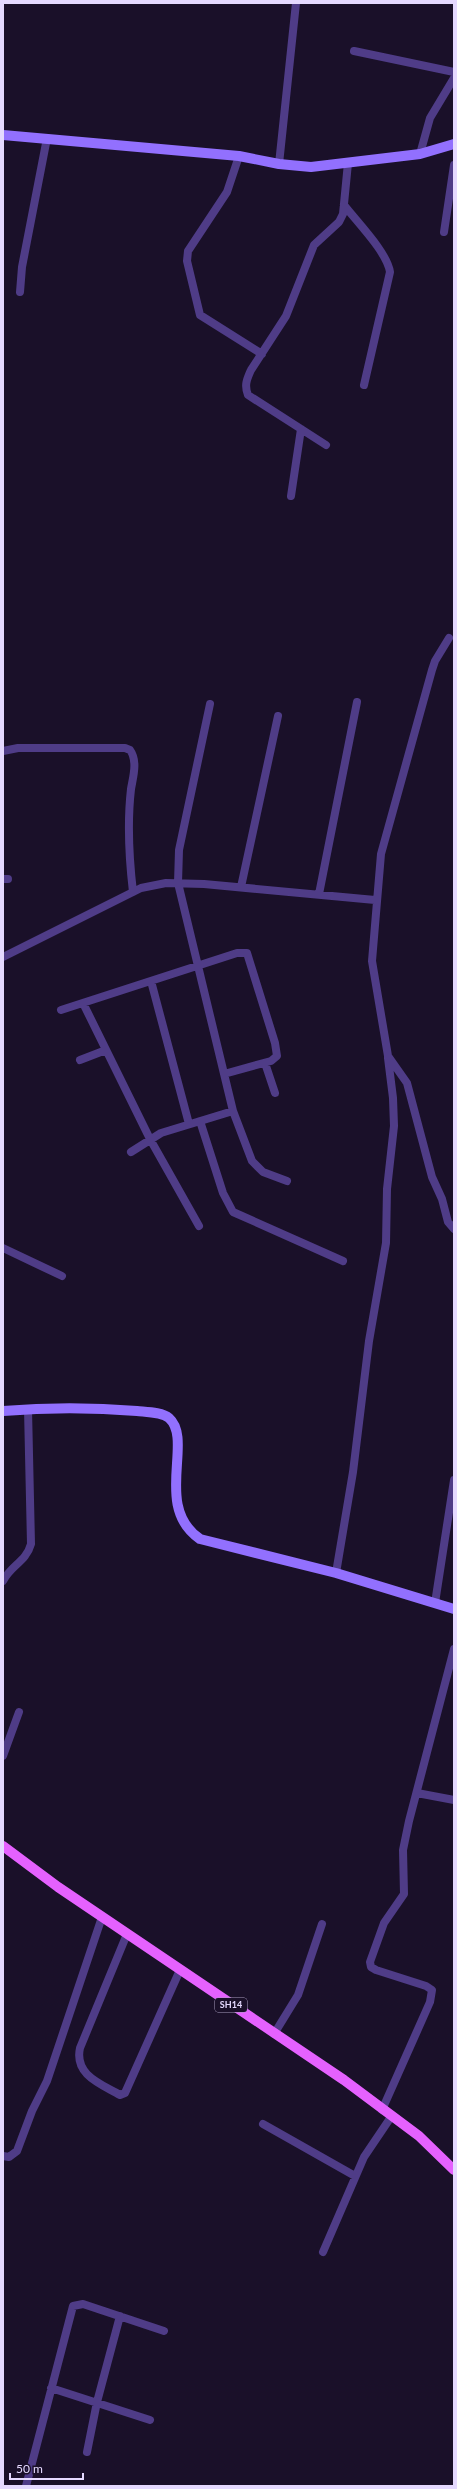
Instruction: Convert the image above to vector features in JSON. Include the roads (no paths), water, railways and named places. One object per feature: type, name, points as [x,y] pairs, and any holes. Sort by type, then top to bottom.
[{"type":"main road","name":"SH14","points":[[3,1846],[102,1917],[344,2080],[391,2117],[419,2136],[454,2170]]},
{"type":"street","points":[[278,164],[296,3]]},
{"type":"street","points":[[354,51],[454,72]]},
{"type":"street","points":[[420,154],[430,118],[454,78]]},
{"type":"street","points":[[4,137],[47,138],[239,156],[278,164],[318,167],[420,154],[454,144]]},
{"type":"street","points":[[20,292],[22,267],[47,138]]},
{"type":"street","points":[[239,156],[227,192],[191,244],[187,261],[200,315],[262,354]]},
{"type":"street","points":[[326,446],[248,395],[246,380],[286,316],[314,245],[339,222],[344,205],[348,163]]},
{"type":"street","points":[[444,232],[454,165]]},
{"type":"street","points":[[344,205],[383,256],[389,265],[390,272],[364,385]]},
{"type":"street","points":[[291,496],[300,429]]},
{"type":"street","points":[[336,1573],[354,1465],[369,1341],[386,1244],[387,1189],[394,1121],[388,1056],[372,961],[381,854],[432,670],[449,638]]},
{"type":"street","points":[[319,894],[356,702]]},
{"type":"street","points":[[210,704],[179,850],[178,883],[233,1111],[255,1164],[263,1172],[287,1181]]},
{"type":"street","points":[[241,887],[278,716]]},
{"type":"street","points":[[3,751],[56,748],[125,748],[130,750],[134,761],[129,808],[128,836],[133,892]]},
{"type":"street","points":[[3,957],[133,892],[160,884],[178,883],[241,887],[376,900]]},
{"type":"street","points":[[61,1010],[243,952],[249,956],[277,1051],[275,1060],[224,1074]]},
{"type":"street","points":[[151,981],[189,1124]]},
{"type":"street","points":[[83,1003],[150,1138],[200,1226]]},
{"type":"street","points":[[80,1060],[106,1050]]},
{"type":"street","points":[[388,1056],[407,1083],[432,1177],[444,1204],[448,1222],[454,1229]]},
{"type":"street","points":[[265,1063],[275,1093]]},
{"type":"street","points":[[131,1152],[160,1132],[233,1111]]},
{"type":"street","points":[[200,1121],[223,1193],[233,1212],[343,1261]]},
{"type":"street","points":[[3,1248],[62,1276]]},
{"type":"street","points":[[3,1411],[91,1407],[156,1413],[169,1418],[176,1429],[175,1487],[178,1505],[182,1520],[190,1532],[200,1539],[336,1573],[454,1608]]},
{"type":"street","points":[[3,1581],[7,1574],[28,1555],[31,1544],[28,1409]]},
{"type":"street","points":[[435,1603],[454,1480]]},
{"type":"street","points":[[382,2110],[432,1995],[432,1990],[426,1986],[376,1970],[370,1962],[384,1923],[404,1894],[403,1850],[416,1793],[454,1649]]},
{"type":"street","points":[[3,1756],[19,1712]]},
{"type":"street","points":[[416,1793],[454,1800]]},
{"type":"street","points":[[3,2156],[9,2157],[17,2151],[32,2111],[47,2081],[102,1917]]},
{"type":"street","points":[[274,2034],[298,1995],[322,1924]]},
{"type":"street","points":[[127,1934],[80,2048],[78,2058],[81,2069],[90,2078],[120,2095],[125,2093],[180,1970]]},
{"type":"street","points":[[323,2252],[364,2157],[391,2117]]},
{"type":"street","points":[[263,2124],[355,2176]]},
{"type":"street","points":[[26,2486],[73,2306],[83,2304],[164,2331]]},
{"type":"street","points":[[87,2452],[97,2402],[120,2316]]},
{"type":"street","points":[[51,2388],[150,2420]]}]
